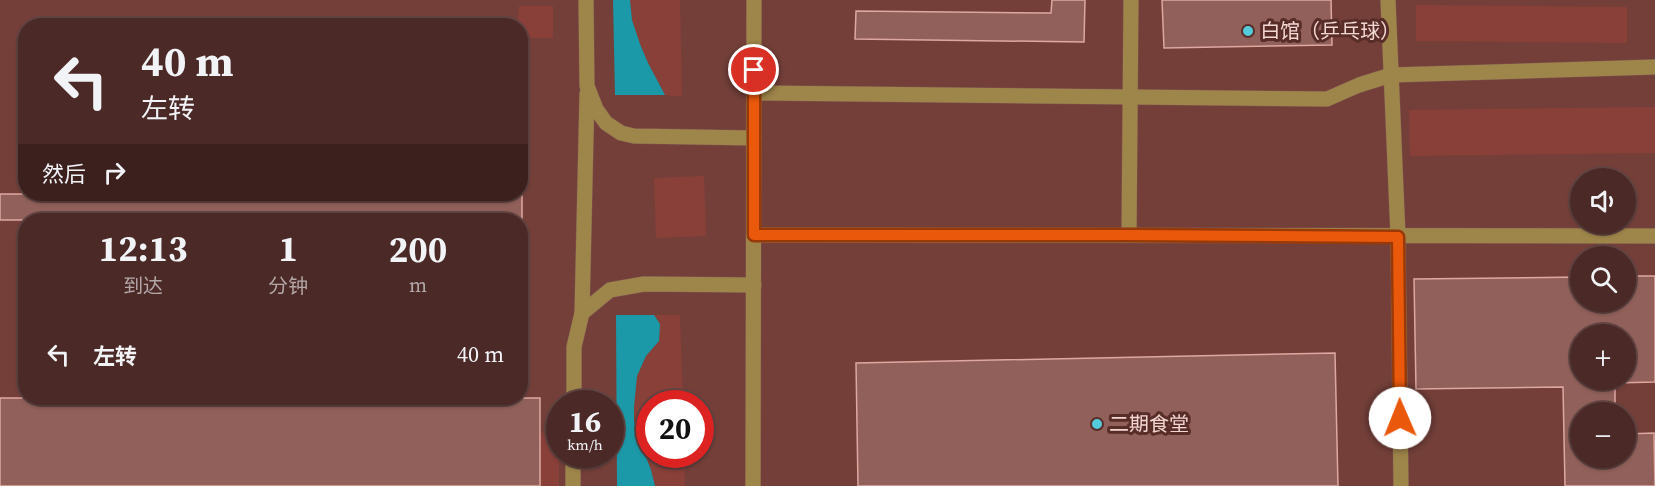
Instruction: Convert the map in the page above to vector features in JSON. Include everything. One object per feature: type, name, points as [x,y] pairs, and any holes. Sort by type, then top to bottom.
[{"type":"street","points":[[574,390],[574,347],[582,312],[587,86],[586,0]]},
{"type":"street","points":[[753,486],[754,0]]},
{"type":"street","points":[[1129,235],[1131,0]]},
{"type":"street","points":[[1388,0],[1398,237],[1401,486]]},
{"type":"street","points":[[754,93],[1327,99],[1359,85],[1391,75],[1655,67]]},
{"type":"street","points":[[587,86],[596,109],[606,123],[621,133],[634,136],[754,138]]},
{"type":"street","points":[[754,235],[1655,236]]},
{"type":"street","points":[[582,312],[610,290],[644,284],[754,285]]},
{"type":"street","points":[[573,468],[573,486]]},
{"type":"shaded area","points":[[0,0],[1655,0],[1655,486],[0,486]]},
{"type":"shaded area","points":[[630,0],[680,0],[682,97],[665,95],[640,44],[632,20]]},
{"type":"shaded area","points":[[1416,5],[1627,7],[1627,43],[1416,41]]},
{"type":"shaded area","points":[[519,6],[553,6],[553,38],[528,38],[528,18],[518,18]]},
{"type":"shaded area","points":[[1655,107],[1655,153],[1410,156],[1409,110]]},
{"type":"shaded area","points":[[704,176],[706,236],[656,238],[654,178]]},
{"type":"shaded area","points":[[654,315],[680,315],[683,390],[636,390],[636,428],[634,395],[637,376],[646,356],[659,341],[660,324]]},
{"type":"shaded area","points":[[540,433],[546,433],[546,468],[559,468],[559,486],[540,486]]},
{"type":"shaded area","points":[[650,468],[684,468],[685,486],[655,486]]},
{"type":"water","points":[[613,0],[630,0],[632,20],[640,44],[665,95],[615,95]]},
{"type":"water","points":[[616,315],[654,315],[660,324],[659,341],[646,356],[637,376],[634,421],[636,468],[650,468],[655,486],[617,486],[617,468],[624,468],[624,390],[616,390]]},
{"type":"building","points":[[1052,0],[1085,0],[1084,42],[855,39],[856,11],[1051,13]]},
{"type":"building","name":"白馆（乒乓球）","points":[[1162,0],[1331,0],[1332,45],[1164,48]]},
{"type":"building","points":[[0,194],[18,194],[18,201],[522,201],[522,213],[18,213],[18,220],[0,220]]},
{"type":"building","points":[[1636,276],[1655,276],[1655,382],[1636,382],[1636,324],[1570,324],[1570,390],[1615,390],[1615,402],[1570,402],[1570,468],[1636,468],[1636,434],[1654,433],[1655,486],[1565,486],[1563,387],[1416,389],[1414,279],[1570,277],[1570,312],[1636,312]]},
{"type":"building","name":"二期食堂","points":[[1335,353],[1338,486],[858,486],[856,363]]},
{"type":"building","points":[[0,398],[18,398],[18,405],[528,405],[528,398],[540,398],[540,486],[0,486]]},
{"type":"place","name":"白馆（乒乓球）","points":[[1248,31]]},
{"type":"place","name":"二期食堂","points":[[1097,424]]},
{"type":"route","points":[[754,70],[754,235],[1398,237],[1400,418]]}]
